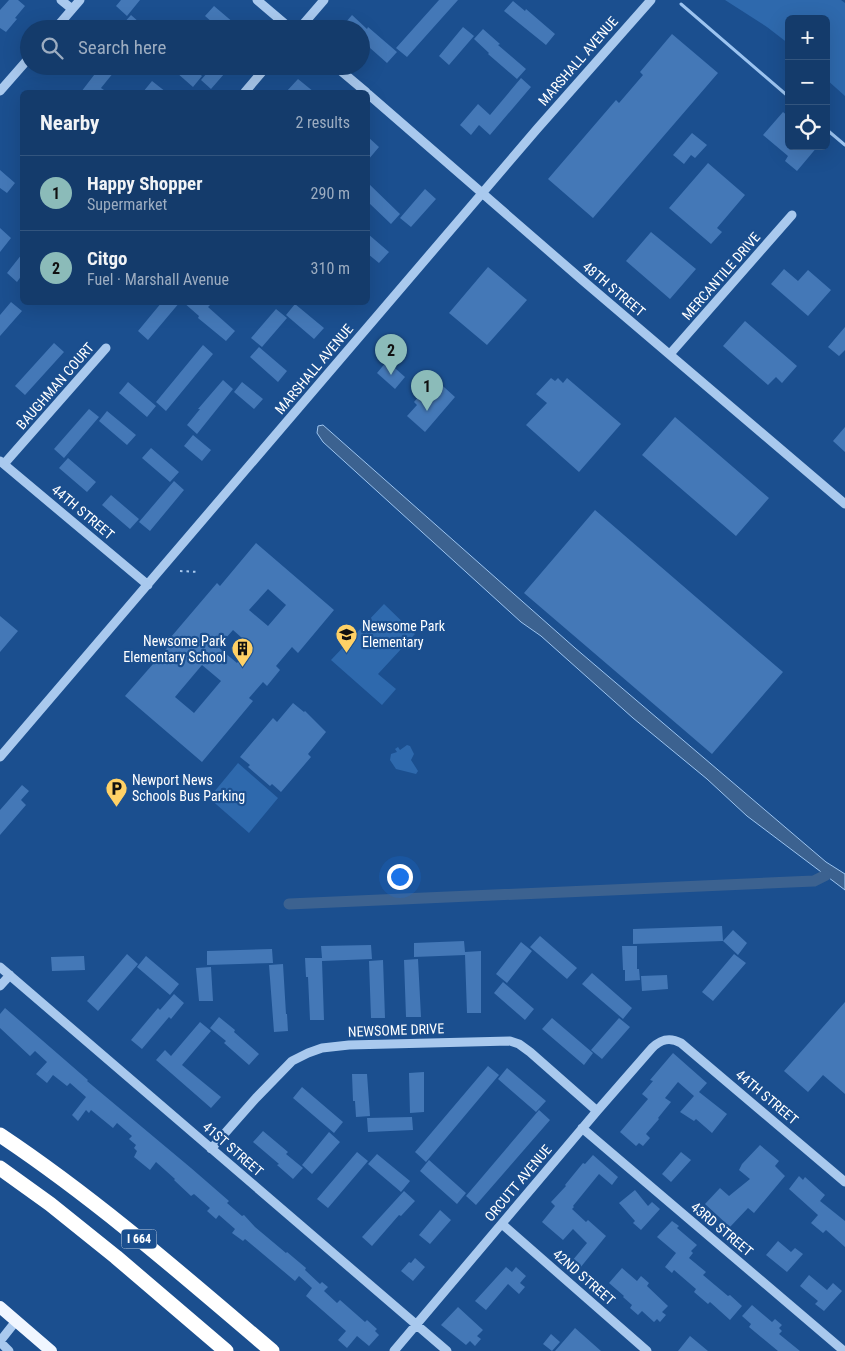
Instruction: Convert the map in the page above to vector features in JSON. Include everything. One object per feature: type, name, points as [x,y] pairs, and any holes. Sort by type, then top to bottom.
[{"type":"highway","name":"I 664","points":[[0,1135],[48,1167],[100,1207],[271,1350]]},
{"type":"highway","name":"I 664","points":[[0,1168],[50,1204],[109,1251],[226,1351]]},
{"type":"main road","points":[[0,1307],[48,1350]]},
{"type":"street","points":[[61,0],[72,9]]},
{"type":"street","points":[[63,20],[80,0]]},
{"type":"street","points":[[257,0],[280,20]]},
{"type":"street","points":[[307,20],[324,0]]},
{"type":"street","name":"MARSHALL AVENUE","points":[[0,757],[543,122],[651,0]]},
{"type":"street","points":[[0,91],[20,68]]},
{"type":"street","points":[[247,90],[260,75]]},
{"type":"street","name":"48TH STREET","points":[[345,75],[363,90]]},
{"type":"street","name":"48TH STREET","points":[[370,96],[845,504]]},
{"type":"street","name":"MERCANTILE DRIVE","points":[[670,354],[792,215]]},
{"type":"street","name":"BAUGHMAN COURT","points":[[2,462],[106,348]]},
{"type":"street","name":"44TH STREET","points":[[2,462],[148,585]]},
{"type":"street","name":"41ST STREET","points":[[0,967],[447,1351]]},
{"type":"street","points":[[0,986],[10,976]]},
{"type":"street","name":"44TH STREET","points":[[669,1039],[681,1043],[845,1182]]},
{"type":"street","name":"ORCUTT AVENUE","points":[[394,1351],[582,1128],[657,1043],[669,1039]]},
{"type":"street","name":"NEWSOME DRIVE","points":[[211,1148],[292,1061],[308,1052],[322,1048],[349,1045],[510,1042],[518,1044],[530,1052],[597,1111]]},
{"type":"street","name":"43RD STREET","points":[[582,1128],[844,1351]]},
{"type":"street","name":"42ND STREET","points":[[502,1224],[648,1351]]},
{"type":"street","points":[[9,1351],[1,1343],[1,1340],[16,1321]]},
{"type":"path","points":[[180,571],[198,572]]},
{"type":"shaded area","points":[[725,0],[841,0],[845,3],[845,96],[830,83],[830,15],[785,15],[785,41]]},
{"type":"shaded area","points":[[323,425],[575,648],[826,862],[845,874],[845,890],[747,816],[707,779],[633,718],[541,636],[521,622],[323,442],[317,433],[318,426]]},
{"type":"shaded area","points":[[384,604],[415,634],[378,674],[396,689],[382,705],[331,660]]},
{"type":"shaded area","points":[[407,745],[410,746],[414,754],[411,760],[418,771],[416,774],[396,769],[390,760],[391,754],[397,752],[395,749],[398,747],[400,750]]},
{"type":"shaded area","points":[[238,763],[278,798],[249,833],[209,798]]},
{"type":"building","points":[[9,0],[18,0],[25,6],[6,32],[0,28],[0,10]]},
{"type":"building","points":[[121,0],[140,0],[127,16],[116,6]]},
{"type":"building","points":[[439,0],[458,0],[407,57],[396,48]]},
{"type":"building","points":[[513,1],[525,11],[526,9],[555,34],[546,45],[504,11]]},
{"type":"building","points":[[214,6],[230,20],[210,20],[205,16]]},
{"type":"building","points":[[131,15],[137,20],[126,20]]},
{"type":"building","points":[[352,15],[357,20],[348,20]]},
{"type":"building","points":[[463,27],[474,36],[449,65],[439,56]]},
{"type":"building","points":[[370,29],[397,52],[387,63],[370,48]]},
{"type":"building","points":[[483,29],[526,69],[517,79],[474,39]]},
{"type":"building","points":[[672,34],[718,73],[593,218],[548,179],[616,100],[619,103],[643,75],[640,72]]},
{"type":"building","points":[[94,75],[112,75],[101,88],[104,90],[83,90]]},
{"type":"building","points":[[179,75],[201,75],[193,87]]},
{"type":"building","points":[[205,75],[223,75],[211,89],[201,80]]},
{"type":"building","points":[[521,78],[531,87],[490,135],[479,125],[471,135],[460,125],[478,104],[490,115]]},
{"type":"building","points":[[298,79],[312,90],[288,90]]},
{"type":"building","points":[[152,81],[163,90],[145,90]]},
{"type":"building","points":[[783,112],[785,114],[785,150],[815,150],[797,171],[785,161],[788,156],[763,135]]},
{"type":"building","points":[[692,133],[707,145],[695,158],[691,155],[684,164],[673,155]]},
{"type":"building","points":[[370,139],[379,147],[370,158]]},
{"type":"building","points":[[708,163],[745,195],[717,228],[722,232],[711,244],[669,208]]},
{"type":"building","points":[[0,170],[15,183],[7,193],[0,188]]},
{"type":"building","points":[[370,185],[400,214],[391,224],[370,204]]},
{"type":"building","points":[[425,189],[436,199],[411,227],[400,218]]},
{"type":"building","points":[[0,228],[11,238],[0,252]]},
{"type":"building","points":[[651,232],[696,269],[670,299],[626,261]]},
{"type":"building","points":[[370,236],[389,252],[379,263],[370,256]]},
{"type":"building","points":[[20,257],[20,278],[17,282],[7,273]]},
{"type":"building","points":[[488,267],[527,300],[487,345],[449,313]]},
{"type":"building","points":[[784,269],[798,281],[808,270],[831,290],[808,316],[771,284]]},
{"type":"building","points":[[11,302],[22,311],[0,336],[0,315]]},
{"type":"building","points":[[160,305],[177,305],[148,340],[138,331]]},
{"type":"building","points":[[186,305],[210,305],[208,307],[235,331],[226,341],[198,318],[199,316]]},
{"type":"building","points":[[296,305],[324,328],[314,339],[286,315]]},
{"type":"building","points":[[276,309],[287,318],[262,347],[251,338]]},
{"type":"building","points":[[745,321],[797,366],[782,383],[776,377],[768,385],[723,346]]},
{"type":"building","points":[[845,327],[845,350],[839,356],[828,347]]},
{"type":"building","points":[[54,343],[64,352],[25,395],[15,386]]},
{"type":"building","points":[[203,345],[213,354],[166,411],[156,402]]},
{"type":"building","points":[[259,347],[287,371],[278,382],[250,357]]},
{"type":"building","points":[[387,361],[405,377],[395,389],[377,373]]},
{"type":"building","points":[[434,378],[455,397],[425,432],[407,416],[417,405],[414,402]]},
{"type":"building","points":[[551,378],[555,381],[558,378],[563,383],[567,378],[621,424],[579,472],[526,425],[547,403],[536,394]]},
{"type":"building","points":[[223,380],[233,389],[197,434],[187,425]]},
{"type":"building","points":[[128,382],[156,406],[147,417],[119,393]]},
{"type":"building","points":[[242,382],[263,399],[254,409],[234,392]]},
{"type":"building","points":[[89,409],[99,417],[64,458],[54,449]]},
{"type":"building","points":[[107,411],[136,435],[127,445],[99,421]]},
{"type":"building","points":[[675,417],[769,498],[736,536],[642,455]]},
{"type":"building","points":[[845,427],[845,452],[833,441]]},
{"type":"building","points":[[193,435],[211,450],[202,461],[184,446]]},
{"type":"building","points":[[151,448],[179,472],[170,482],[142,458]]},
{"type":"building","points":[[68,458],[96,482],[87,492],[59,468]]},
{"type":"building","points":[[174,481],[184,490],[150,531],[139,522]]},
{"type":"building","points":[[111,495],[139,519],[130,529],[102,505]]},
{"type":"building","points":[[595,510],[783,672],[712,754],[524,593]]},
{"type":"building","name":"Newsome Park Elementary School","points":[[256,543],[334,610],[298,653],[292,647],[276,666],[280,670],[267,686],[263,682],[249,698],[253,701],[202,762],[125,696],[174,640],[171,637],[217,583],[220,586]],"holes":[[[268,589],[286,605],[268,626],[249,610]],[[233,630],[251,646],[237,663],[218,647]],[[202,665],[221,681],[194,713],[175,697]]]},
{"type":"building","points":[[0,616],[18,631],[0,652]]},
{"type":"building","points":[[293,703],[305,711],[326,732],[308,754],[311,757],[281,792],[272,784],[270,786],[248,767],[250,765],[240,757],[273,718],[277,722]]},
{"type":"building","points":[[22,785],[29,791],[21,800],[26,805],[0,835],[0,810]]},
{"type":"building","points":[[722,926],[723,941],[633,944],[633,929]]},
{"type":"building","points":[[733,930],[747,943],[738,955],[723,941]]},
{"type":"building","points":[[540,936],[577,968],[567,979],[530,947]]},
{"type":"building","points":[[464,941],[465,952],[481,951],[481,1013],[467,1013],[465,955],[414,957],[414,943]]},
{"type":"building","points":[[521,942],[532,951],[507,983],[496,974]]},
{"type":"building","points":[[371,945],[372,959],[322,961],[324,1020],[310,1020],[305,958],[322,958],[321,946]]},
{"type":"building","points":[[622,946],[637,946],[637,969],[639,969],[640,980],[625,981]]},
{"type":"building","points":[[272,949],[273,963],[207,965],[207,951]]},
{"type":"building","points":[[127,954],[138,964],[98,1011],[87,1001]]},
{"type":"building","points":[[734,954],[746,963],[713,1001],[702,992]]},
{"type":"building","points":[[84,956],[85,970],[52,971],[51,957]]},
{"type":"building","points":[[146,956],[179,984],[170,995],[137,967]]},
{"type":"building","points":[[418,959],[421,1017],[406,1017],[404,960]]},
{"type":"building","points":[[383,960],[385,1018],[371,1018],[369,961]]},
{"type":"building","points":[[283,964],[288,1031],[274,1032],[269,965]]},
{"type":"building","points":[[211,967],[213,1001],[199,1001],[196,968]]},
{"type":"building","points":[[592,973],[632,1008],[623,1019],[582,984]]},
{"type":"building","points":[[667,975],[668,989],[642,991],[641,976]]},
{"type":"building","points":[[503,982],[534,1009],[525,1020],[494,993]]},
{"type":"building","points":[[174,994],[184,1003],[171,1019],[169,1017],[142,1049],[131,1040],[158,1008],[160,1010]]},
{"type":"building","points":[[845,1002],[845,1094],[823,1075],[808,1092],[784,1071]]},
{"type":"building","points":[[5,1008],[87,1081],[229,1201],[227,1203],[242,1216],[244,1215],[255,1227],[306,1268],[305,1270],[320,1284],[322,1282],[328,1287],[324,1291],[337,1303],[340,1300],[365,1322],[367,1320],[377,1329],[375,1331],[379,1335],[369,1346],[357,1336],[347,1348],[338,1340],[346,1331],[306,1296],[312,1288],[299,1276],[295,1281],[245,1239],[243,1241],[232,1233],[235,1229],[219,1215],[216,1219],[207,1211],[210,1208],[194,1194],[191,1196],[156,1162],[150,1170],[134,1157],[137,1151],[134,1148],[136,1145],[129,1139],[132,1136],[117,1123],[113,1128],[91,1110],[89,1113],[86,1110],[78,1121],[72,1115],[86,1097],[70,1083],[67,1086],[53,1075],[47,1083],[36,1074],[47,1062],[35,1051],[30,1056],[0,1028],[0,1014]]},
{"type":"building","points":[[219,1017],[259,1054],[249,1065],[224,1043],[226,1041],[210,1028]]},
{"type":"building","points":[[552,1018],[593,1053],[584,1065],[542,1029]]},
{"type":"building","points":[[619,1018],[630,1027],[602,1059],[591,1050]]},
{"type":"building","points":[[200,1022],[211,1031],[182,1065],[221,1097],[211,1108],[156,1060],[165,1050],[171,1056]]},
{"type":"building","points":[[673,1053],[707,1083],[699,1092],[727,1114],[712,1133],[696,1119],[694,1121],[680,1112],[694,1096],[678,1082],[665,1098],[671,1102],[646,1134],[650,1138],[643,1146],[639,1143],[636,1146],[620,1132],[648,1099],[642,1094],[653,1081],[650,1080]]},
{"type":"building","points":[[488,1066],[499,1075],[426,1162],[415,1152]]},
{"type":"building","points":[[507,1068],[546,1101],[536,1112],[498,1079]]},
{"type":"building","points":[[424,1072],[424,1112],[410,1113],[409,1073]]},
{"type":"building","points":[[352,1074],[367,1074],[370,1116],[356,1117],[355,1101],[353,1101]]},
{"type":"building","points":[[302,1087],[343,1122],[334,1133],[293,1098]]},
{"type":"building","points":[[539,1110],[550,1120],[476,1205],[466,1196]]},
{"type":"building","points":[[412,1117],[413,1130],[368,1132],[367,1118]]},
{"type":"building","points":[[263,1131],[288,1152],[286,1154],[303,1168],[293,1179],[277,1165],[279,1164],[253,1142]]},
{"type":"building","points":[[329,1132],[340,1142],[312,1174],[302,1165]]},
{"type":"building","points":[[760,1145],[779,1161],[775,1166],[785,1176],[754,1213],[748,1208],[730,1227],[705,1204],[720,1188],[729,1196],[750,1179],[739,1170],[742,1164]]},
{"type":"building","points":[[357,1152],[368,1161],[328,1208],[317,1199]]},
{"type":"building","points":[[681,1152],[691,1160],[671,1182],[662,1174]]},
{"type":"building","points":[[377,1154],[410,1181],[401,1192],[368,1164]]},
{"type":"building","points":[[593,1155],[618,1177],[612,1185],[599,1174],[573,1206],[572,1209],[586,1222],[588,1220],[606,1236],[580,1268],[572,1261],[587,1243],[573,1229],[563,1240],[542,1222],[555,1206],[551,1202],[583,1163],[585,1164]]},
{"type":"building","points":[[429,1160],[466,1193],[457,1204],[420,1171]]},
{"type":"building","points":[[799,1176],[803,1180],[805,1177],[825,1195],[820,1201],[845,1221],[845,1247],[826,1230],[823,1233],[811,1223],[818,1215],[789,1189]]},
{"type":"building","points":[[635,1190],[648,1206],[652,1202],[660,1209],[641,1230],[633,1223],[635,1221],[619,1203]]},
{"type":"building","points":[[404,1191],[415,1201],[401,1216],[399,1215],[372,1246],[362,1237]]},
{"type":"building","points":[[440,1210],[451,1220],[430,1244],[419,1235]]},
{"type":"building","points":[[672,1221],[679,1226],[677,1228],[697,1245],[691,1251],[693,1253],[689,1258],[706,1272],[703,1275],[742,1306],[730,1320],[710,1302],[708,1304],[694,1292],[696,1289],[674,1270],[672,1273],[665,1267],[676,1253],[657,1237]]},
{"type":"building","points":[[778,1241],[791,1252],[795,1248],[803,1254],[787,1272],[766,1255]]},
{"type":"building","points":[[415,1258],[425,1267],[413,1281],[401,1271]]},
{"type":"building","points":[[506,1267],[512,1272],[516,1267],[526,1276],[520,1283],[525,1287],[519,1294],[508,1284],[486,1310],[475,1301]]},
{"type":"building","points":[[622,1268],[637,1281],[641,1276],[649,1283],[647,1286],[668,1306],[662,1312],[666,1315],[660,1322],[657,1319],[654,1322],[642,1311],[638,1315],[630,1308],[632,1305],[624,1296],[609,1283]]},
{"type":"building","points":[[809,1275],[827,1290],[833,1283],[842,1291],[824,1311],[815,1304],[818,1301],[800,1286]]},
{"type":"building","points":[[752,1305],[772,1322],[775,1319],[782,1325],[779,1328],[782,1331],[779,1334],[800,1351],[778,1351],[749,1327],[751,1324],[742,1316]]},
{"type":"building","points":[[458,1307],[483,1330],[477,1336],[481,1339],[475,1346],[470,1341],[466,1345],[441,1325]]},
{"type":"building","points":[[575,1328],[601,1351],[555,1351]]},
{"type":"building","points":[[551,1334],[560,1342],[552,1351],[543,1344]]},
{"type":"building","points":[[690,1336],[708,1351],[678,1351]]},
{"type":"waterway","points":[[681,4],[785,94]]},
{"type":"waterway","points":[[830,132],[845,145]]},
{"type":"waterway","points":[[289,904],[814,881],[826,875]]},
{"type":"place","name":"Citgo","points":[[391,375]]},
{"type":"place","name":"Happy Shopper","points":[[427,411]]},
{"type":"place","name":"Newsome Park Elementary","points":[[346,653]]},
{"type":"place","name":"Newsome Park Elementary School","points":[[242,668]]},
{"type":"place","name":"Newport News Schools Bus Parking","points":[[116,807]]}]
